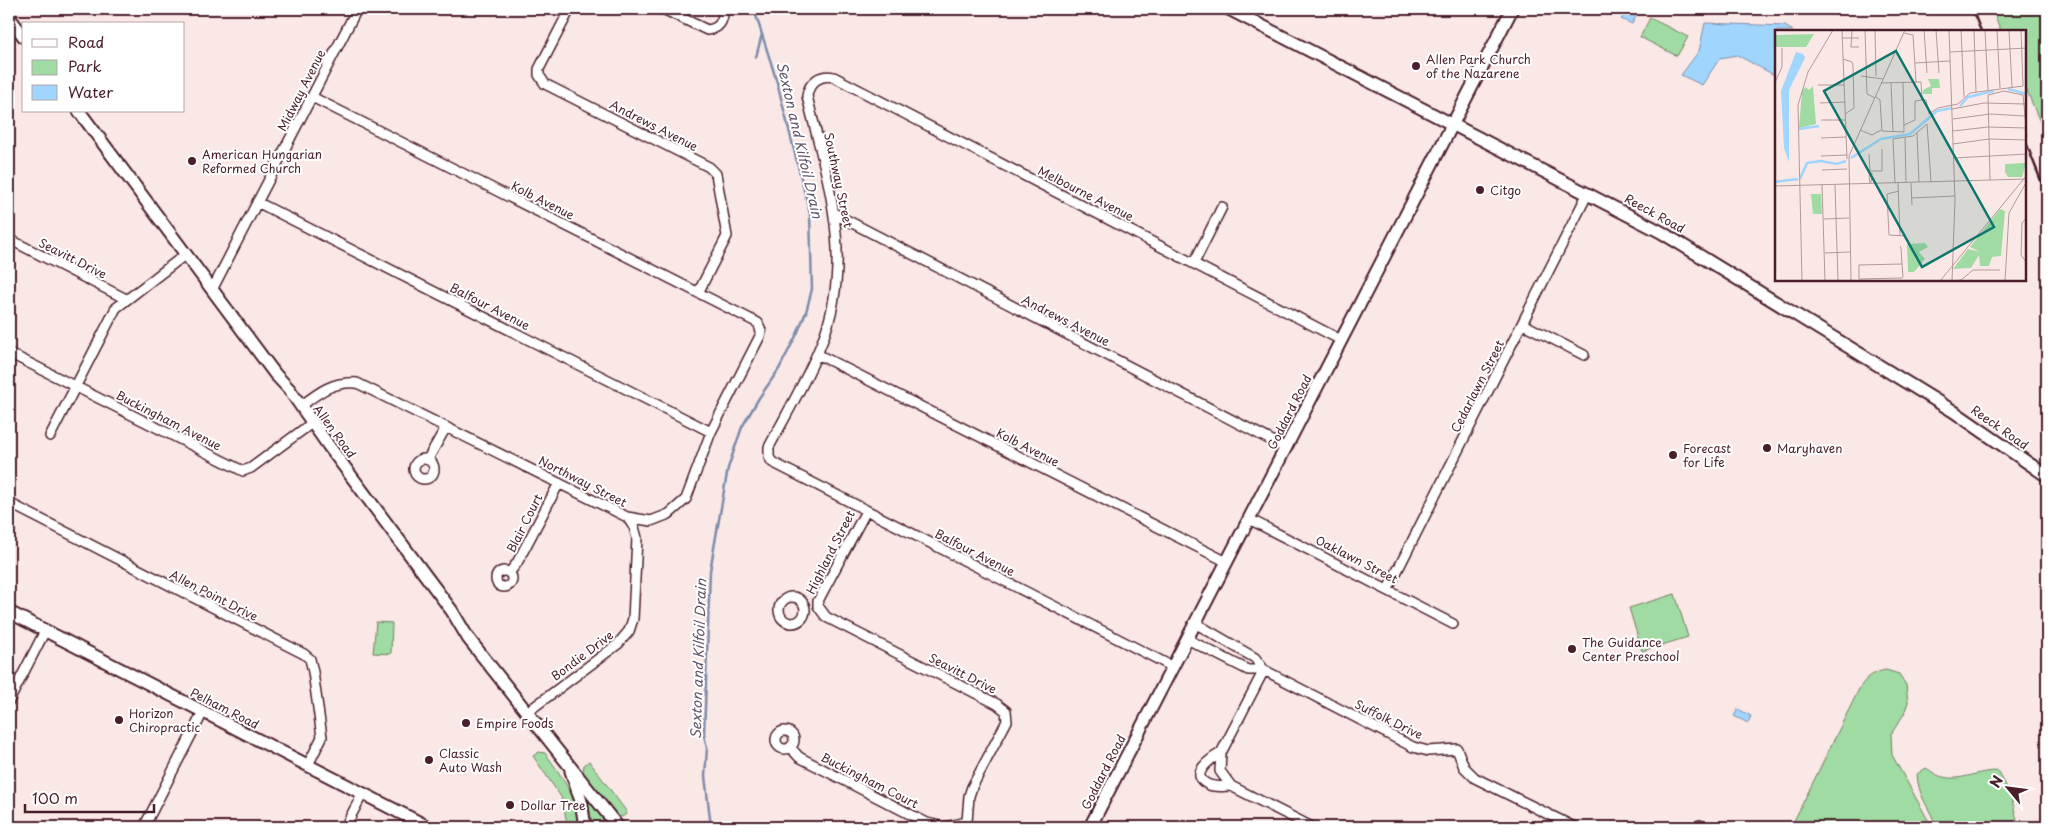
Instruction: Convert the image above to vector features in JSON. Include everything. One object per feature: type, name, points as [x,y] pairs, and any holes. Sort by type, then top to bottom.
[{"type":"main road","name":"Reeck Road","points":[[1229,9],[1247,13],[1452,125],[1662,232],[1897,376],[1981,430],[2047,476]]},
{"type":"main road","name":"Goddard Road","points":[[1090,827],[1512,9]]},
{"type":"main road","points":[[9,17],[22,34]]},
{"type":"main road","name":"Allen Road","points":[[80,112],[452,611],[468,638],[616,827]]},
{"type":"main road","name":"Pelham Road","points":[[9,612],[428,827]]},
{"type":"main road","name":"Allen Road","points":[[569,765],[581,801],[585,827]]},
{"type":"street","name":"Midway Avenue","points":[[212,290],[357,9]]},
{"type":"street","name":"Andrews Avenue","points":[[556,9],[568,12],[539,69],[541,80],[545,84],[709,167],[716,174],[727,236],[698,293]]},
{"type":"street","points":[[662,9],[707,30],[720,24],[723,18],[723,9]]},
{"type":"street","name":"Melbourne Avenue","points":[[817,78],[834,77],[1341,340]]},
{"type":"street","name":"Southway Street","points":[[769,457],[769,447],[817,354],[829,322],[836,287],[838,251],[835,214],[807,96],[811,84],[817,78]]},
{"type":"street","name":"Kolb Avenue","points":[[312,97],[758,323],[760,328]]},
{"type":"street","name":"Cedarlawn Street","points":[[1388,589],[1588,193]]},
{"type":"street","name":"Balfour Avenue","points":[[257,202],[711,432]]},
{"type":"street","points":[[1194,263],[1222,207]]},
{"type":"street","name":"Andrews Avenue","points":[[835,214],[1286,448]]},
{"type":"street","name":"Seavitt Drive","points":[[9,239],[126,299]]},
{"type":"street","points":[[50,436],[116,308],[186,254]]},
{"type":"street","points":[[1523,324],[1584,354]]},
{"type":"street","name":"Northway Street","points":[[300,406],[328,386],[341,383],[357,383],[626,517],[651,521],[669,514],[680,506],[690,490],[711,432],[760,336],[760,328]]},
{"type":"street","name":"Buckingham Avenue","points":[[9,353],[243,470],[251,468],[312,423]]},
{"type":"street","name":"Kolb Avenue","points":[[817,354],[1227,562]]},
{"type":"street","points":[[428,459],[446,427]]},
{"type":"street","name":"Balfour Avenue","points":[[769,457],[776,465],[1173,667]]},
{"type":"street","name":"Blair Court","points":[[510,573],[559,483]]},
{"type":"street","name":"Allen Point Drive","points":[[9,503],[304,654],[310,660],[313,672],[322,737],[308,765]]},
{"type":"street","name":"Highland Street","points":[[818,606],[818,601],[866,511]]},
{"type":"street","name":"Bondie Drive","points":[[526,713],[618,644],[629,631],[632,619],[637,538],[634,527],[626,517]]},
{"type":"street","name":"Oaklawn Street","points":[[1249,518],[1453,624]]},
{"type":"street","points":[[804,608],[818,606]]},
{"type":"street","name":"Seavitt Drive","points":[[818,606],[826,617],[997,704],[1006,711],[1008,717],[1006,725],[969,796],[970,826]]},
{"type":"street","name":"Suffolk Drive","points":[[1195,623],[1255,658],[1264,670],[1413,747],[1428,751],[1457,749],[1464,766],[1475,778],[1574,827]]},
{"type":"street","points":[[9,700],[45,631]]},
{"type":"street","name":"Suffolk Drive","points":[[1187,639],[1248,670],[1264,670]]},
{"type":"street","points":[[1231,786],[1220,771],[1221,753],[1264,670]]},
{"type":"street","points":[[144,827],[204,712]]},
{"type":"street","name":"Buckingham Court","points":[[790,747],[799,757],[927,823],[944,827],[970,826]]},
{"type":"street","points":[[1221,753],[1209,759],[1200,772],[1202,780],[1208,785],[1231,786],[1312,827]]},
{"type":"street","points":[[345,827],[363,793]]},
{"type":"green space","points":[[1992,9],[2047,9],[2047,139],[2026,88],[2026,30],[2001,30]]},
{"type":"green space","points":[[1650,18],[1688,37],[1677,56],[1640,37]]},
{"type":"green space","points":[[1675,594],[1688,637],[1642,651],[1629,608]]},
{"type":"green space","points":[[376,622],[392,623],[391,654],[373,653]]},
{"type":"green space","points":[[1886,670],[1899,674],[1906,685],[1908,702],[1904,714],[1891,734],[1892,755],[1932,827],[1791,827],[1860,687],[1871,676]]},
{"type":"green space","points":[[539,752],[545,753],[558,770],[568,788],[580,827],[568,827],[561,797],[533,756]]},
{"type":"green space","points":[[589,761],[626,811],[626,814],[622,817],[616,816],[583,772],[584,765]]},
{"type":"green space","points":[[1926,768],[1939,776],[1949,778],[1998,771],[2010,793],[2019,827],[1937,827],[1919,789],[1917,774]]},
{"type":"green space","points":[[588,797],[608,823],[602,827],[592,827]]},
{"type":"water","points":[[1629,9],[1639,10],[1632,24],[1621,19]]},
{"type":"water","points":[[1705,23],[1785,26],[1791,30],[1775,30],[1775,75],[1737,55],[1720,58],[1702,85],[1681,75],[1699,51]]},
{"type":"water","points":[[1738,709],[1751,716],[1748,723],[1734,716]]},
{"type":"waterway","name":"Sexton and Kilfoil Drain","points":[[711,827],[705,776],[707,748],[704,735],[710,571],[728,468],[742,427],[779,369],[797,334],[806,312],[812,289],[810,214],[777,82],[754,9]]},
{"type":"waterway","points":[[756,57],[762,34]]},
{"type":"railway","points":[[1972,9],[1981,30]]},
{"type":"railway","points":[[2026,143],[2047,196]]},
{"type":"place","name":"Allen Park Church of the Nazarene","points":[[1416,66]]},
{"type":"place","name":"American Hungarian Reformed Church","points":[[192,161]]},
{"type":"place","name":"Citgo","points":[[1480,190]]},
{"type":"place","name":"Maryhaven","points":[[1767,448]]},
{"type":"place","name":"Forecast for Life","points":[[1673,455]]},
{"type":"place","name":"The Guidance Center Preschool","points":[[1572,649]]},
{"type":"place","name":"Horizon Chiropractic","points":[[119,720]]},
{"type":"place","name":"Empire Foods","points":[[466,723]]},
{"type":"place","name":"Classic Auto Wash","points":[[429,760]]},
{"type":"place","name":"Dollar Tree","points":[[510,805]]}]
